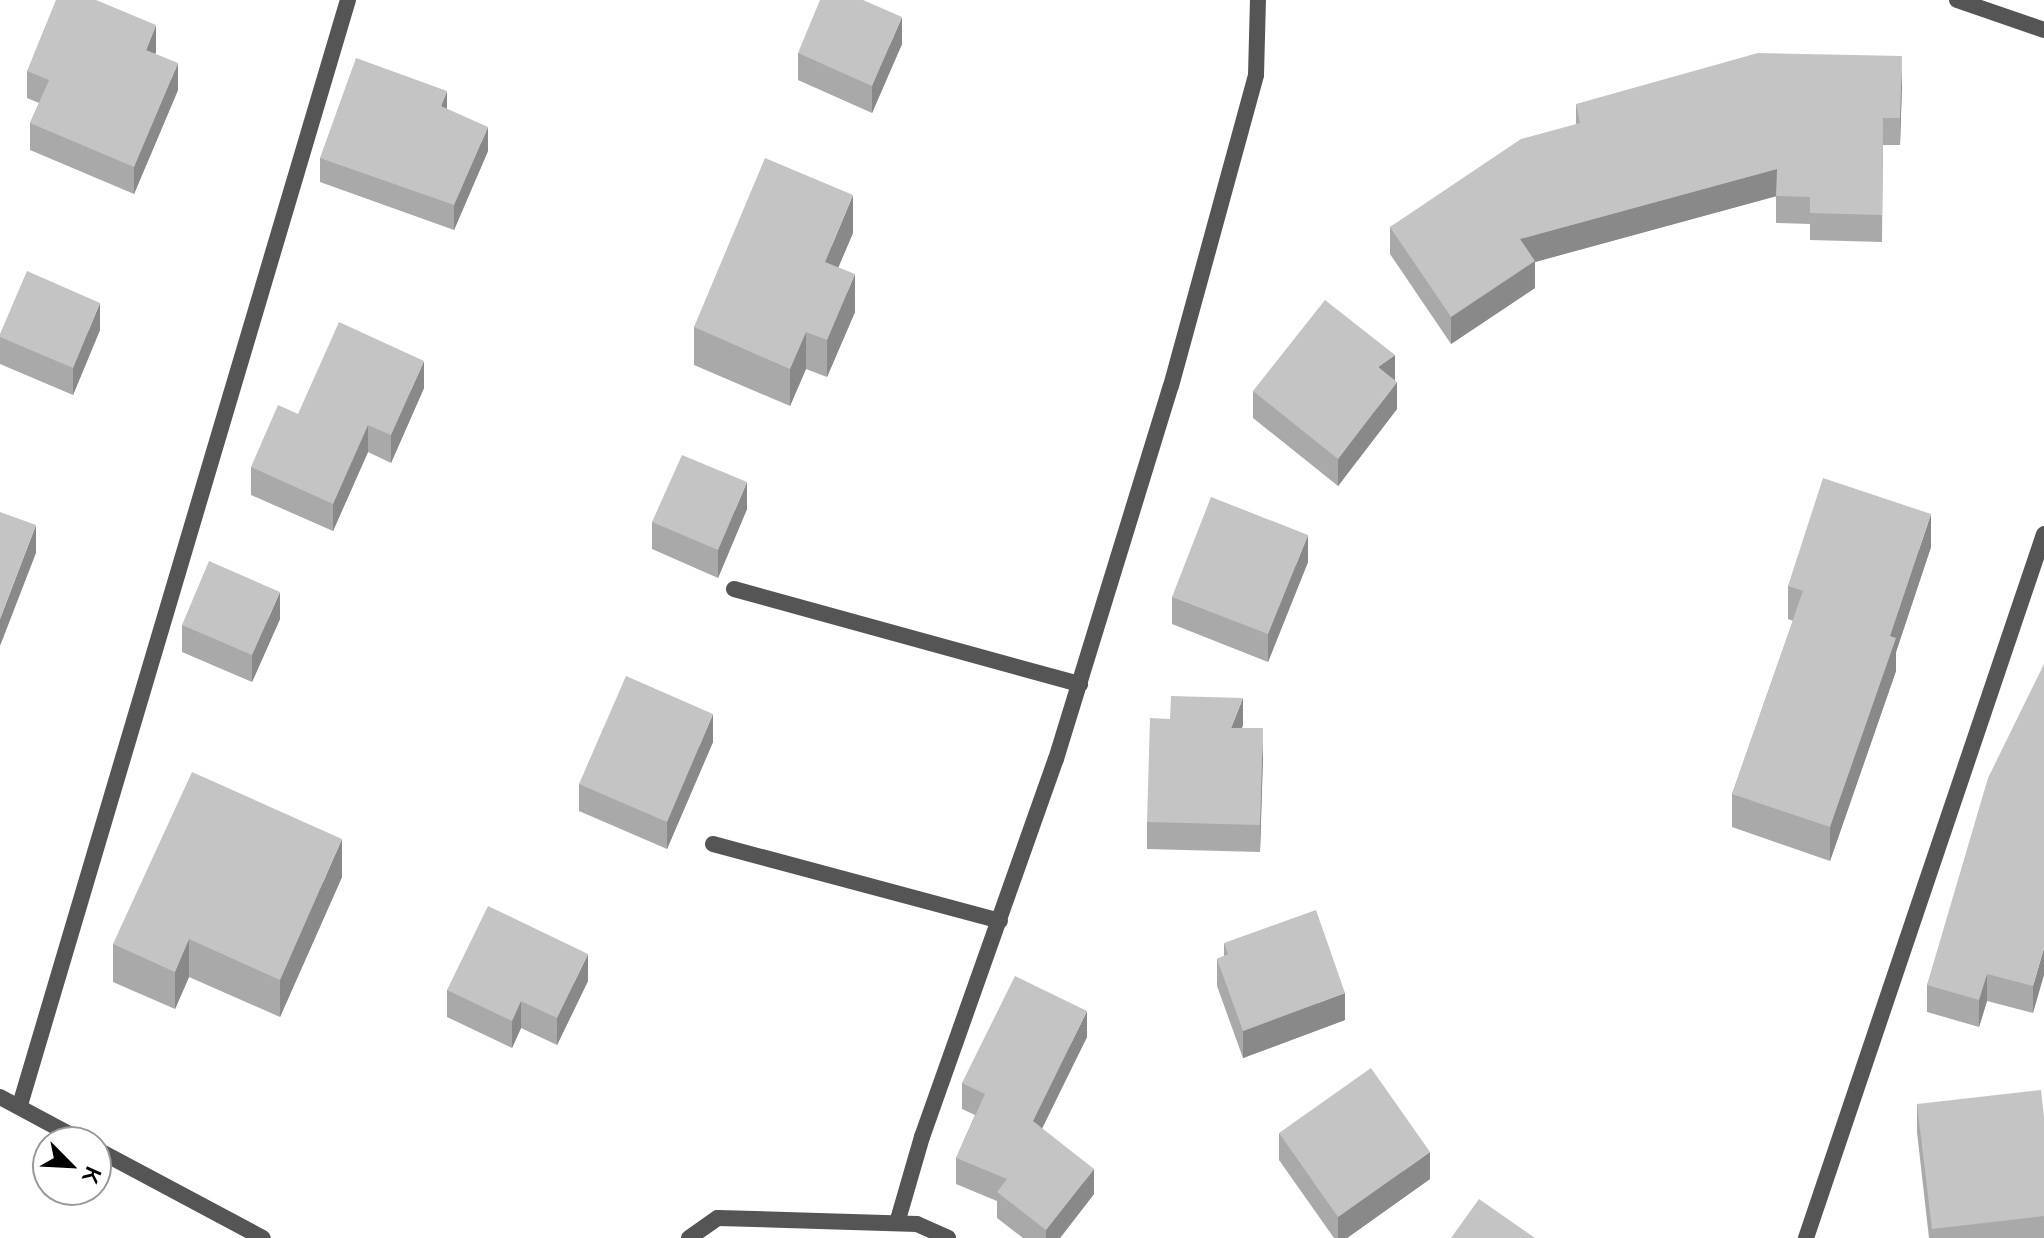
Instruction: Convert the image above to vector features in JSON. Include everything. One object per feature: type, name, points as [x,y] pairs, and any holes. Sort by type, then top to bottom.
[{"type":"street","points":[[20,1105],[348,0]]},
{"type":"street","points":[[897,1223],[922,1137],[1000,921],[1080,684],[1171,386],[1256,75],[1258,0]]},
{"type":"street","points":[[1957,0],[2044,30]]},
{"type":"street","points":[[1806,1238],[2044,534]]},
{"type":"street","points":[[734,589],[1080,684]]},
{"type":"street","points":[[713,844],[1000,921]]},
{"type":"street","points":[[0,1097],[56,1126]]},
{"type":"street","points":[[112,1158],[263,1238]]},
{"type":"street","points":[[689,1238],[718,1218],[917,1224],[948,1238]]},
{"type":"building","points":[[56,0],[96,0],[156,25],[146,50],[178,63],[134,167],[30,123],[49,80],[27,71]]},
{"type":"building","points":[[820,0],[863,0],[902,17],[872,86],[798,53]]},
{"type":"building","points":[[1758,53],[1902,56],[1900,118],[1883,118],[1882,215],[1810,213],[1810,197],[1776,196],[1777,169],[1520,239],[1535,261],[1451,317],[1390,227],[1521,139],[1580,123],[1576,104]]},
{"type":"building","points":[[356,58],[447,91],[441,106],[488,127],[454,205],[320,158]]},
{"type":"building","points":[[765,158],[853,195],[825,262],[855,274],[827,340],[806,332],[790,369],[694,327]]},
{"type":"building","points":[[27,271],[100,303],[73,368],[0,337]]},
{"type":"building","points":[[1325,300],[1395,355],[1378,367],[1397,382],[1338,459],[1253,391]]},
{"type":"building","points":[[339,322],[424,361],[391,435],[368,425],[333,504],[251,467],[278,405],[298,414]]},
{"type":"building","points":[[682,455],[747,482],[718,550],[652,522]]},
{"type":"building","points":[[1823,478],[1931,514],[1890,636],[1896,638],[1830,827],[1732,794],[1803,591],[1788,586]]},
{"type":"building","points":[[1211,497],[1308,535],[1268,634],[1172,597]]},
{"type":"building","points":[[0,512],[36,525],[0,619]]},
{"type":"building","points":[[209,561],[280,592],[252,655],[182,625]]},
{"type":"building","points":[[2044,664],[2044,948],[2033,986],[1987,974],[1979,1000],[1927,985],[1988,778]]},
{"type":"building","points":[[626,676],[713,714],[667,822],[579,784]]},
{"type":"building","points":[[1171,696],[1243,698],[1231,728],[1263,728],[1260,825],[1147,822],[1150,718],[1170,719]]},
{"type":"building","points":[[192,772],[342,839],[280,980],[189,939],[175,972],[113,944]]},
{"type":"building","points":[[488,906],[588,954],[557,1018],[521,1001],[512,1021],[447,990]]},
{"type":"building","points":[[1316,910],[1345,993],[1243,1031],[1217,959],[1228,954],[1224,943]]},
{"type":"building","points":[[1015,976],[1087,1011],[1033,1121],[1094,1169],[1046,1230],[997,1192],[1007,1179],[956,1158],[985,1094],[962,1083]]},
{"type":"building","points":[[1371,1068],[1430,1152],[1338,1217],[1279,1133]]},
{"type":"building","points":[[2041,1090],[2044,1216],[1932,1229],[1917,1104]]},
{"type":"building","points":[[1479,1199],[1535,1238],[1451,1238]]}]
